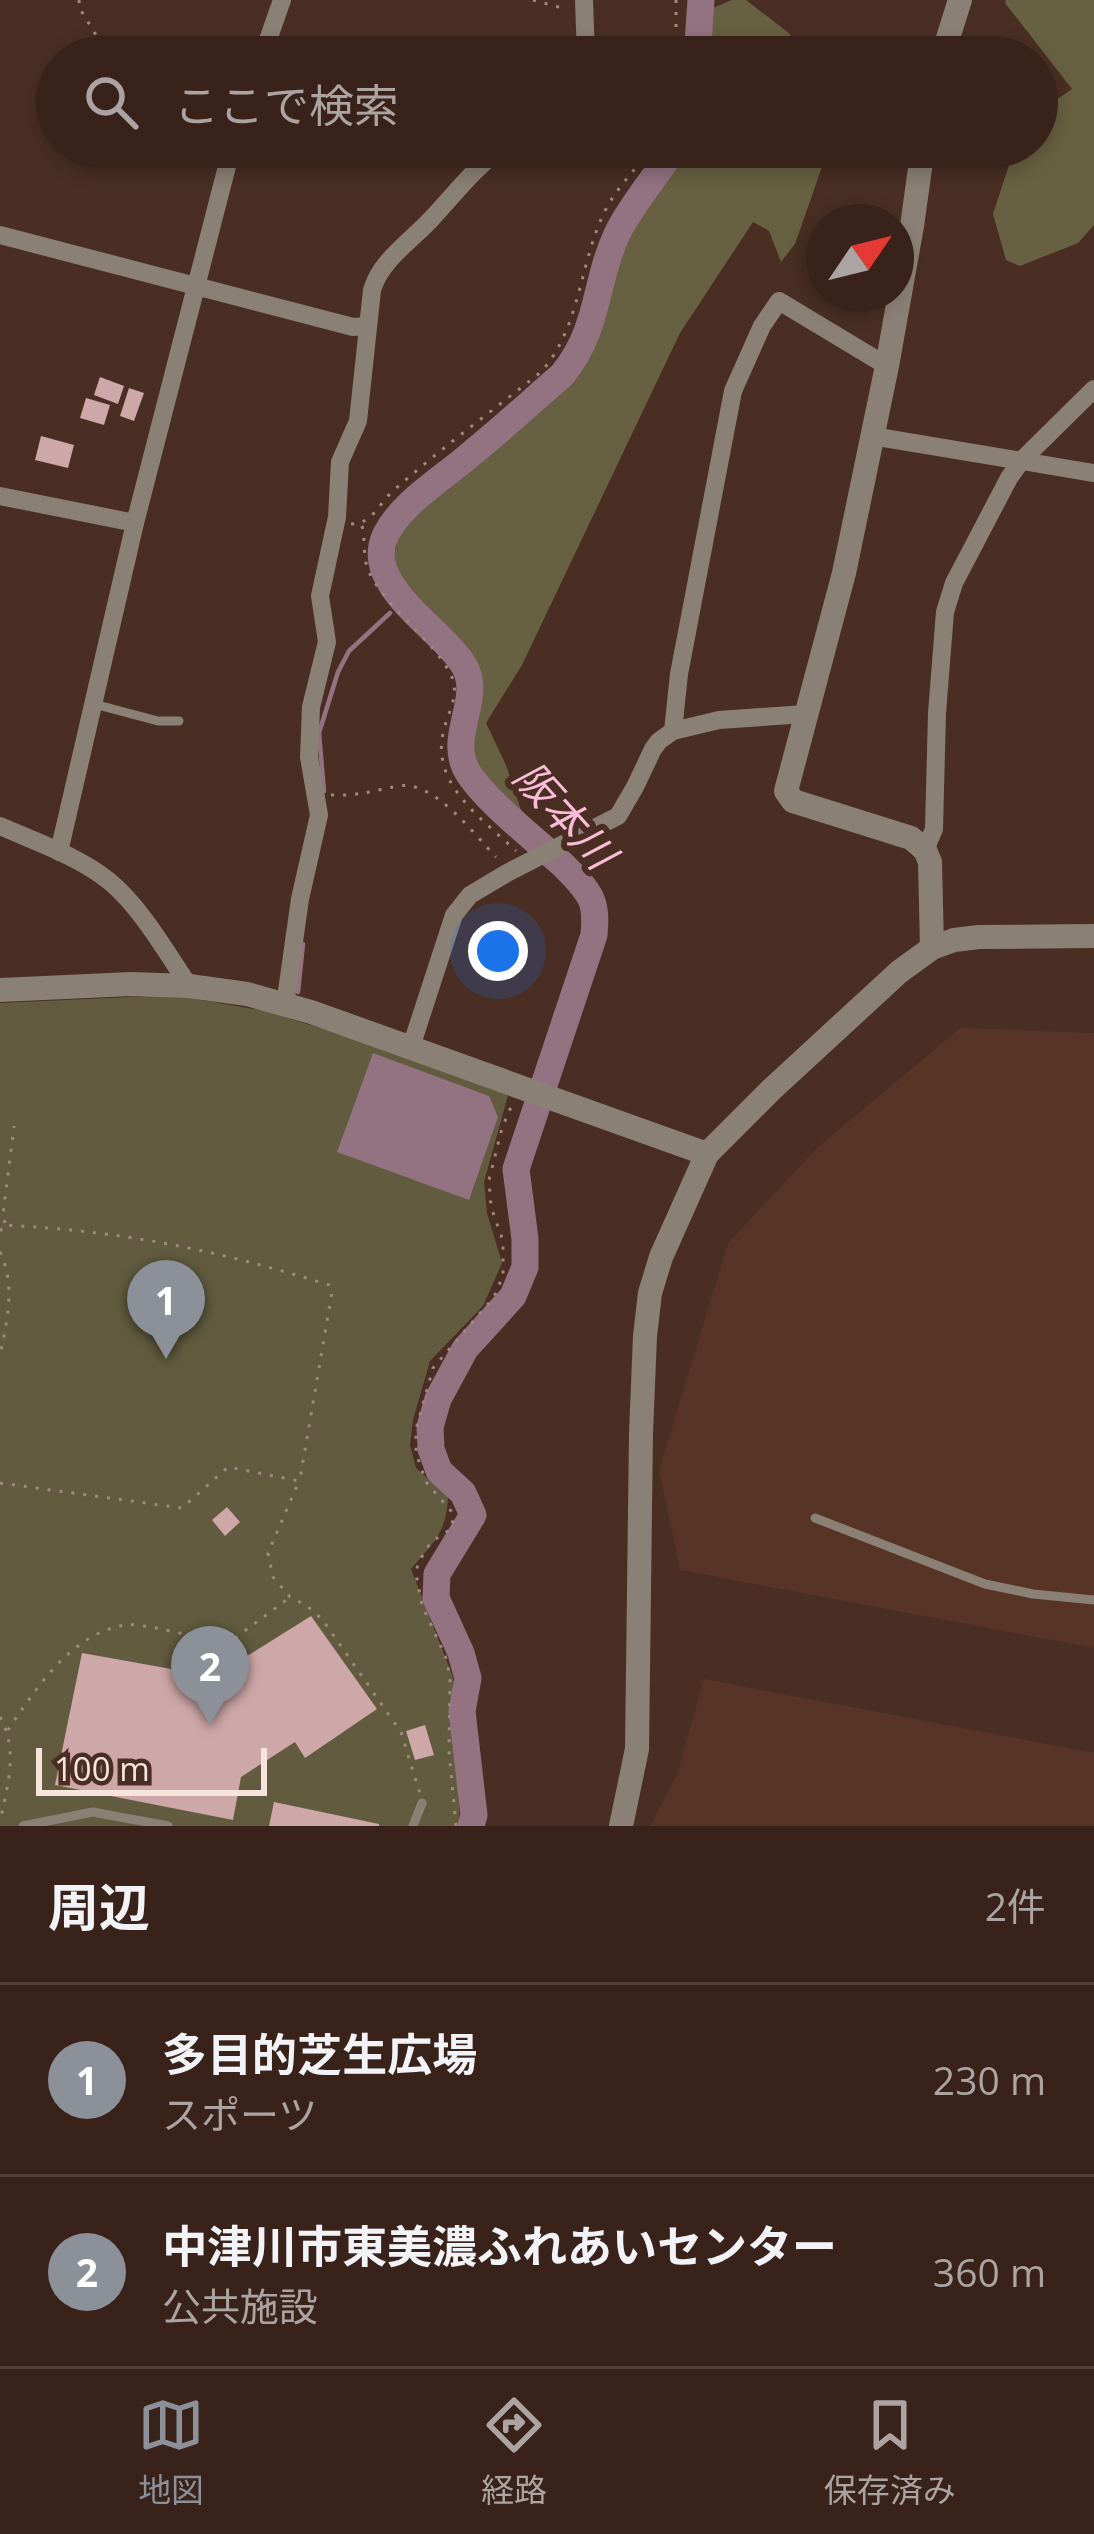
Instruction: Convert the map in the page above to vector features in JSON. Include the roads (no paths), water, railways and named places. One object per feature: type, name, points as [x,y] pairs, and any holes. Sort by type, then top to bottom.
[{"type":"street","points":[[269,36],[282,0]]},
{"type":"street","points":[[948,36],[960,0]]},
{"type":"street","points":[[584,5],[585,36]]},
{"type":"street","points":[[59,852],[135,524],[227,168]]},
{"type":"street","points":[[285,1004],[319,815],[309,729],[327,642],[320,596],[336,523],[340,462],[358,421],[372,290],[378,272],[476,168]]},
{"type":"street","points":[[920,168],[844,573],[785,791],[793,802],[910,838],[925,850],[930,862],[932,948]]},
{"type":"street","points":[[0,235],[353,327],[368,326]]},
{"type":"street","points":[[673,730],[679,674],[733,391],[762,326],[779,301],[886,366]]},
{"type":"street","points":[[925,850],[934,829],[937,713],[946,612],[954,583],[1009,478],[1094,389]]},
{"type":"street","points":[[872,436],[1094,473]]},
{"type":"street","points":[[0,496],[135,524]]},
{"type":"street","points":[[411,1047],[454,915],[470,896],[618,816],[653,748],[673,730],[719,720],[805,714]]},
{"type":"street","points":[[0,826],[59,852],[115,886],[189,986]]},
{"type":"street","points":[[621,1826],[637,1749],[641,1432],[650,1293],[707,1154],[899,972],[932,948],[979,938],[1094,936]]},
{"type":"street","points":[[0,990],[131,984],[248,994],[411,1047],[707,1154]]},
{"type":"lane","points":[[94,704],[158,722],[179,721]]},
{"type":"lane","points":[[815,1518],[985,1584],[1094,1600]]},
{"type":"lane","points":[[413,1826],[422,1803]]},
{"type":"lane","points":[[23,1826],[93,1812],[168,1826]]},
{"type":"waterway","name":"阪本川","points":[[698,36],[701,0]]},
{"type":"waterway","name":"阪本川","points":[[471,1826],[474,1815],[462,1711],[468,1678],[436,1598],[437,1574],[473,1515],[463,1493],[439,1471],[430,1427],[438,1399],[465,1349],[513,1296],[525,1267],[516,1169],[594,935],[595,917],[591,899],[578,880],[495,804],[465,767],[461,740],[469,700],[468,674],[390,583],[382,548],[393,522],[413,500],[562,375],[590,323],[617,234],[660,168]]},
{"type":"waterway","name":"阪本川","points":[[399,601],[402,596]]},
{"type":"waterway","points":[[324,791],[319,733],[338,672],[349,651],[390,613]]},
{"type":"waterway","points":[[298,992],[303,944]]},
{"type":"place","name":"多目的芝生広場","points":[[166,1359]]},
{"type":"place","name":"中津川市東美濃ふれあいセンター","points":[[210,1725]]}]
